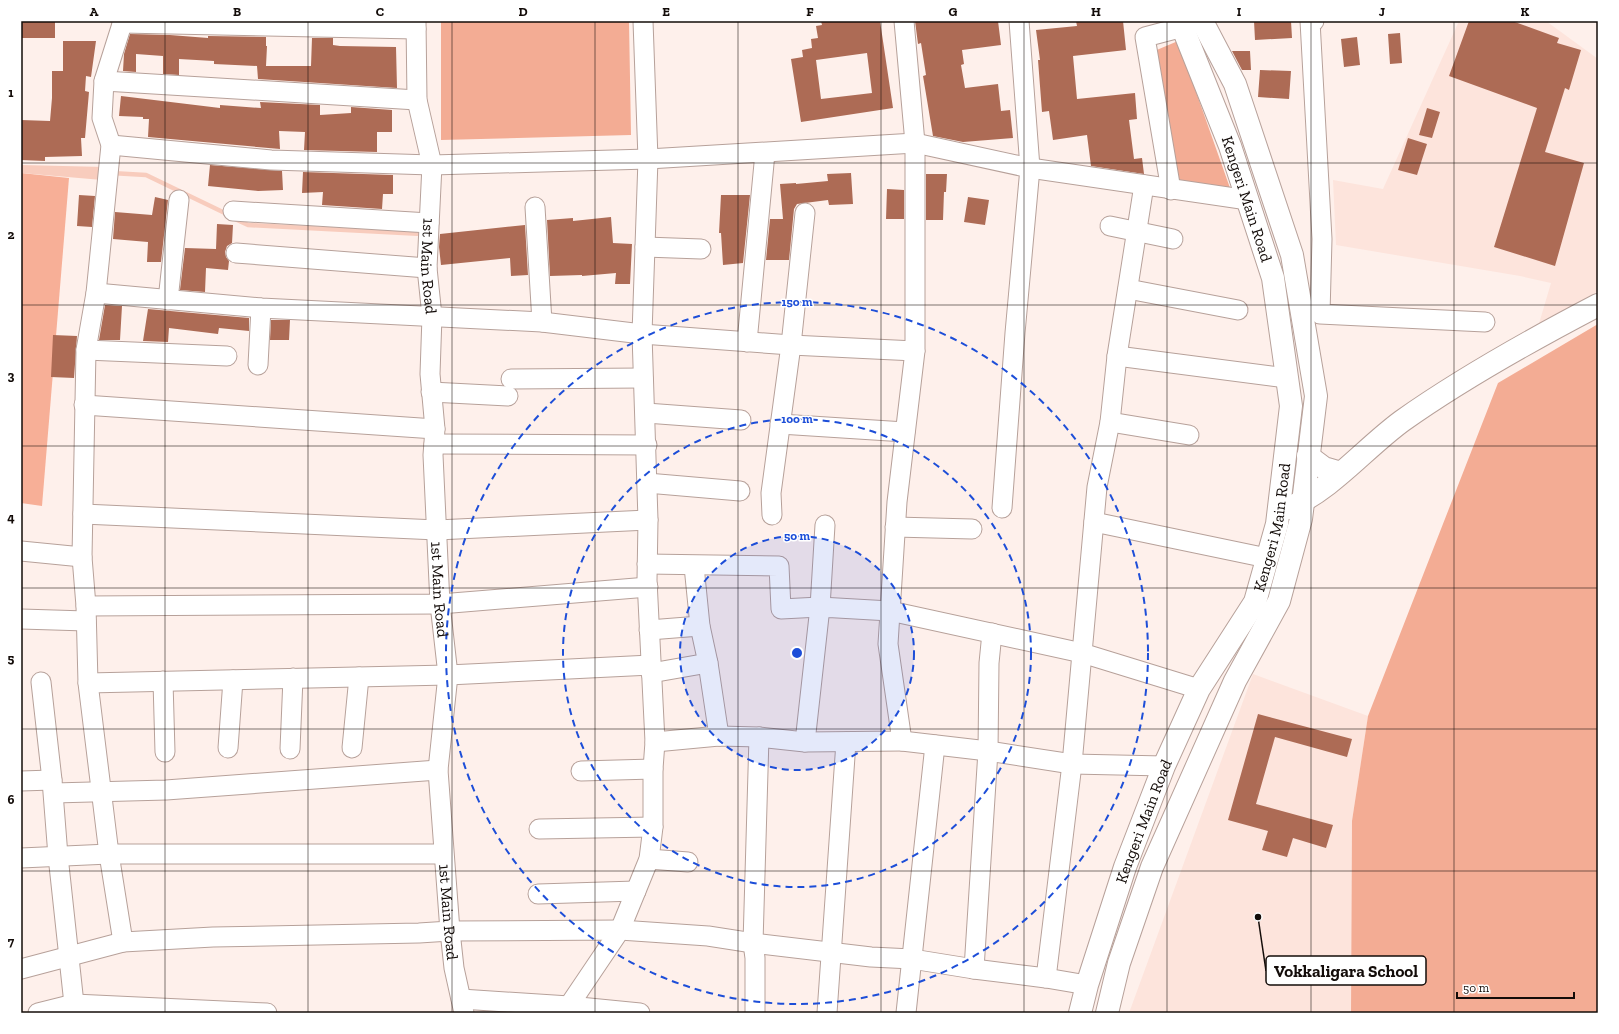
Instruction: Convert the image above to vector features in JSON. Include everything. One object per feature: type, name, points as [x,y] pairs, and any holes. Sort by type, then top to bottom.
[{"type":"main road","name":"Kengeri Main Road","points":[[1107,1013],[1119,963],[1152,866],[1235,681],[1279,601],[1301,519],[1316,396],[1311,317],[1235,84],[1188,23]]},
{"type":"main road","name":"Kengeri Main Road","points":[[1080,1013],[1087,985],[1125,867],[1164,766],[1199,689],[1255,602],[1277,524],[1291,406],[1273,278],[1188,23]]},
{"type":"main road","points":[[1278,512],[1303,501],[1341,473],[1401,422],[1497,359],[1598,304]]},
{"type":"main road","points":[[1308,456],[1324,468],[1341,473]]},
{"type":"street","points":[[567,1009],[620,930],[649,859],[653,827],[652,769],[655,742],[647,564],[648,520],[646,413],[642,334],[648,159],[643,21]]},
{"type":"street","points":[[902,741],[888,644],[895,527],[915,351],[915,143],[904,21]]},
{"type":"street","points":[[1002,508],[1015,333],[1030,168],[1019,21]]},
{"type":"street","points":[[1314,21],[1310,21],[1322,239],[1311,317],[1485,322]]},
{"type":"street","points":[[123,942],[109,854],[88,683],[86,614],[82,557],[86,350],[96,293],[111,145],[102,118],[104,81],[122,22],[416,25]]},
{"type":"street","points":[[1171,190],[1145,37],[1188,23]]},
{"type":"street","name":"1st Main Road","points":[[416,25],[417,100],[432,165],[427,268],[432,316],[430,374],[434,437],[433,455],[440,604],[448,675],[438,770],[443,854],[450,931],[454,968],[462,1006]]},
{"type":"street","points":[[104,81],[417,100]]},
{"type":"street","points":[[111,145],[271,160],[432,165],[648,159],[915,143],[1030,168],[1171,190],[1248,200]]},
{"type":"street","points":[[747,342],[765,153]]},
{"type":"street","points":[[1046,978],[1072,764],[1097,487],[1110,422],[1118,356],[1144,185]]},
{"type":"street","points":[[168,300],[179,200]]},
{"type":"street","points":[[535,207],[542,322]]},
{"type":"street","points":[[233,211],[429,223]]},
{"type":"street","points":[[772,515],[771,493],[791,345],[805,213]]},
{"type":"street","points":[[1110,226],[1173,239]]},
{"type":"street","points":[[645,247],[701,249]]},
{"type":"street","points":[[236,254],[427,268]]},
{"type":"street","points":[[1128,289],[1238,310]]},
{"type":"street","points":[[96,293],[261,308],[542,322],[642,334],[791,345],[915,351]]},
{"type":"street","points":[[258,365],[261,308]]},
{"type":"street","points":[[86,350],[227,356]]},
{"type":"street","points":[[1118,356],[1287,378]]},
{"type":"street","points":[[431,392],[644,378]]},
{"type":"street","points":[[84,405],[434,437],[646,445]]},
{"type":"street","points":[[646,413],[741,420]]},
{"type":"street","points":[[1110,422],[1189,435]]},
{"type":"street","points":[[780,424],[905,432]]},
{"type":"street","points":[[647,483],[740,491]]},
{"type":"street","points":[[83,514],[437,530],[648,520]]},
{"type":"street","points":[[1094,522],[1268,558]]},
{"type":"street","points":[[805,742],[820,607],[825,525]]},
{"type":"street","points":[[895,527],[972,528]]},
{"type":"street","points":[[21,551],[82,557]]},
{"type":"street","points":[[647,564],[694,566],[779,566],[781,608],[820,607],[890,611],[1082,653],[1199,689]]},
{"type":"street","points":[[694,566],[700,626],[708,663],[719,736]]},
{"type":"street","points":[[21,619],[86,614],[440,604],[648,587]]},
{"type":"street","points":[[650,630],[700,626]]},
{"type":"street","points":[[974,969],[988,751],[989,663],[992,633]]},
{"type":"street","points":[[88,683],[651,669],[708,663]]},
{"type":"street","points":[[352,748],[359,677]]},
{"type":"street","points":[[290,749],[293,678]]},
{"type":"street","points":[[228,748],[233,680]]},
{"type":"street","points":[[164,681],[165,752]]},
{"type":"street","points":[[41,682],[53,787],[58,856],[70,955],[86,1007]]},
{"type":"street","points":[[655,742],[719,736],[759,737],[805,742],[902,741],[988,751],[1072,764],[1164,766]]},
{"type":"street","points":[[755,1013],[755,958],[752,943],[759,737]]},
{"type":"street","points":[[827,1013],[830,952],[846,742]]},
{"type":"street","points":[[906,1013],[935,745]]},
{"type":"street","points":[[581,771],[652,769]]},
{"type":"street","points":[[21,781],[53,787],[101,792],[166,790],[438,770]]},
{"type":"street","points":[[539,829],[653,827]]},
{"type":"street","points":[[21,858],[109,854],[443,854]]},
{"type":"street","points":[[649,859],[688,862]]},
{"type":"street","points":[[538,894],[636,891]]},
{"type":"street","points":[[21,969],[123,942],[212,937],[419,933],[450,931],[620,930],[708,936],[752,943],[871,957],[912,959],[1087,985]]},
{"type":"street","points":[[462,1006],[640,1013]]},
{"type":"street","points":[[38,1013],[86,1007],[267,1013]]},
{"type":"shaded area","points":[[441,21],[629,21],[631,135],[441,140]]},
{"type":"shaded area","points":[[1459,21],[1546,21],[1598,59],[1598,291],[1538,327],[1551,283],[1520,276],[1336,245],[1333,180],[1383,189]]},
{"type":"shaded area","points":[[1178,41],[1230,188],[1178,185],[1152,52]]},
{"type":"shaded area","points":[[21,165],[105,167],[102,180],[21,173]]},
{"type":"shaded area","points":[[21,173],[69,178],[42,506],[21,503]]},
{"type":"shaded area","points":[[1598,324],[1598,1013],[1351,1013],[1352,821],[1368,716],[1498,383]]},
{"type":"shaded area","points":[[1253,674],[1368,716],[1352,821],[1351,1013],[1129,1013]]},
{"type":"building","points":[[21,21],[55,21],[55,38],[21,38]]},
{"type":"building","points":[[821,21],[880,21],[893,108],[801,122],[791,59],[803,57],[802,50],[812,48],[811,39],[818,38],[816,26],[822,25]],"holes":[[[867,53],[872,93],[821,99],[816,60]]]},
{"type":"building","points":[[915,21],[998,21],[1001,45],[962,50],[964,64],[961,65],[965,88],[998,84],[1001,111],[1010,110],[1013,138],[963,142],[933,136],[923,76],[926,75],[921,43],[918,44]]},
{"type":"building","points":[[1076,21],[1123,21],[1126,50],[1073,56],[1077,99],[1135,93],[1137,119],[1129,120],[1134,159],[1142,158],[1144,174],[1091,166],[1087,135],[1053,140],[1049,111],[1042,112],[1038,60],[1040,60],[1036,30],[1077,26]]},
{"type":"building","points":[[1254,21],[1291,21],[1292,38],[1255,40]]},
{"type":"building","points":[[1469,21],[1512,21],[1559,38],[1557,43],[1581,50],[1569,90],[1565,88],[1545,152],[1584,163],[1555,266],[1494,247],[1537,108],[1449,76]]},
{"type":"building","points":[[1400,33],[1402,63],[1390,64],[1388,34]]},
{"type":"building","points":[[130,34],[208,38],[208,36],[266,37],[266,66],[311,66],[312,38],[333,38],[333,45],[340,46],[396,47],[397,88],[258,79],[257,66],[214,64],[214,61],[179,59],[179,75],[163,74],[163,56],[136,54],[136,72],[123,71],[124,54]]},
{"type":"building","points":[[1357,37],[1360,65],[1344,67],[1341,39]]},
{"type":"building","points":[[63,41],[96,41],[91,77],[86,76],[85,91],[89,92],[85,138],[81,138],[82,156],[45,157],[45,161],[21,160],[21,120],[50,121],[52,71],[63,71]]},
{"type":"building","points":[[1232,51],[1250,51],[1251,70],[1242,70]]},
{"type":"building","points":[[1260,70],[1291,71],[1289,99],[1258,97]]},
{"type":"building","points":[[121,96],[220,108],[220,105],[261,108],[260,102],[320,105],[320,115],[351,113],[351,107],[392,110],[392,132],[377,132],[377,152],[304,150],[305,132],[279,131],[280,149],[148,137],[149,119],[143,119],[143,117],[119,116]]},
{"type":"building","points":[[1427,108],[1440,112],[1432,138],[1419,135]]},
{"type":"building","points":[[1408,138],[1427,144],[1417,175],[1398,170]]},
{"type":"building","points":[[210,165],[282,171],[283,190],[258,191],[208,186]]},
{"type":"building","points":[[303,172],[393,175],[393,194],[383,194],[382,209],[322,205],[323,192],[302,193]]},
{"type":"building","points":[[851,173],[853,204],[829,205],[828,200],[797,204],[794,209],[789,260],[766,260],[770,219],[783,219],[780,184],[828,181],[827,174]]},
{"type":"building","points":[[926,174],[947,174],[946,192],[944,192],[943,220],[926,220]]},
{"type":"building","points":[[887,189],[904,190],[904,219],[886,219]]},
{"type":"building","points":[[79,195],[95,196],[92,227],[77,226]]},
{"type":"building","points":[[721,195],[750,195],[743,263],[723,265],[721,233],[719,233]]},
{"type":"building","points":[[155,197],[168,200],[161,262],[147,262],[148,242],[113,239],[115,212],[152,215]]},
{"type":"building","points":[[968,197],[989,200],[985,225],[964,222]]},
{"type":"building","points":[[611,217],[613,243],[632,244],[630,284],[615,284],[616,273],[582,276],[550,276],[547,220],[573,218],[573,221]]},
{"type":"building","points":[[217,224],[233,225],[232,243],[227,246],[225,252],[229,261],[228,270],[206,268],[205,292],[180,290],[185,248],[216,249]]},
{"type":"building","points":[[525,225],[528,275],[511,276],[510,258],[441,265],[439,247],[440,234]]},
{"type":"building","points":[[105,305],[122,306],[120,340],[99,340]]},
{"type":"building","points":[[148,309],[249,318],[249,331],[219,328],[218,334],[169,328],[168,342],[143,341]]},
{"type":"building","points":[[271,320],[290,320],[289,340],[270,340]]},
{"type":"building","points":[[53,335],[77,336],[74,378],[51,377]]},
{"type":"building","points":[[1258,714],[1352,739],[1347,757],[1275,737],[1256,804],[1333,825],[1326,848],[1293,838],[1287,857],[1262,850],[1268,831],[1228,820]]},
{"type":"waterway","points":[[111,173],[146,175],[229,215]]},
{"type":"waterway","points":[[235,219],[248,225],[422,234]]},
{"type":"place","name":"Vokkaligara School","points":[[1258,917]]}]
